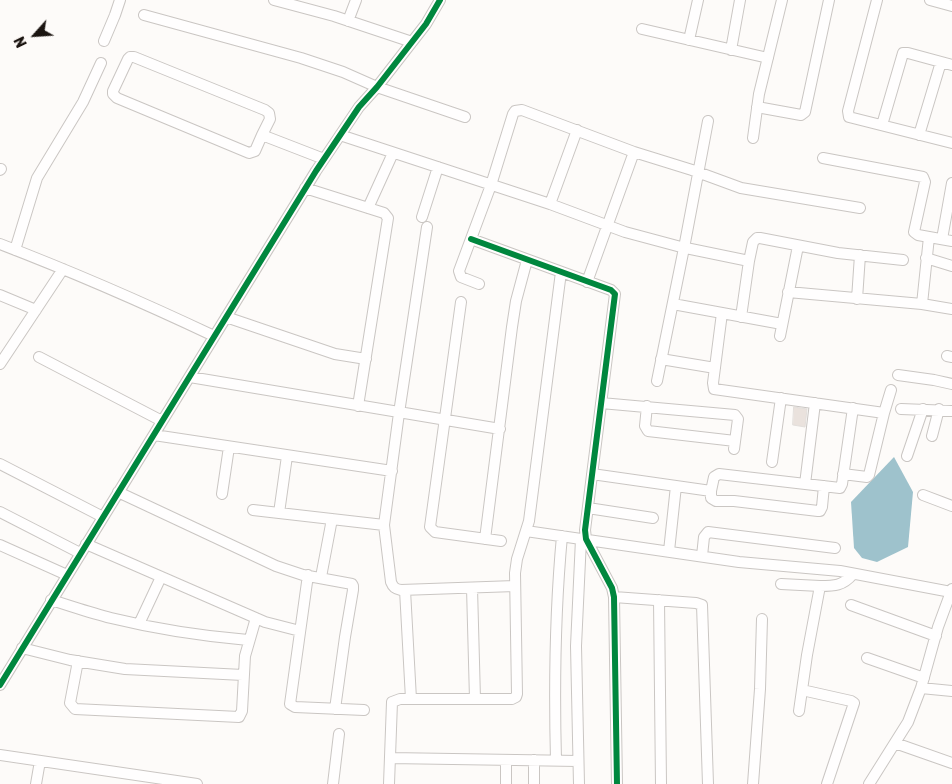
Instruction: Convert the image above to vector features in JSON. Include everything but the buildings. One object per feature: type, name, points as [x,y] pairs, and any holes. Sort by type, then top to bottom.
[{"type":"street","points":[[104,41],[120,0]]},
{"type":"street","points":[[274,0],[412,42]]},
{"type":"street","points":[[348,21],[356,0]]},
{"type":"street","points":[[0,685],[305,188],[359,107],[426,24],[440,0]]},
{"type":"street","points":[[689,40],[698,0]]},
{"type":"street","points":[[731,50],[740,0]]},
{"type":"street","points":[[753,138],[757,108],[782,0]]},
{"type":"street","points":[[757,108],[801,115],[805,112],[829,0]]},
{"type":"street","points":[[877,0],[848,115],[851,119],[952,143]]},
{"type":"street","points":[[930,0],[952,6]]},
{"type":"street","points":[[144,15],[301,58],[343,72],[377,87],[465,117]]},
{"type":"street","points":[[642,29],[768,58]]},
{"type":"street","points":[[882,125],[902,55],[908,53],[952,66]]},
{"type":"street","points":[[130,57],[134,58],[265,110],[269,113],[270,119],[262,135],[255,151],[249,153],[117,98],[113,91],[128,59],[130,57]]},
{"type":"street","points":[[919,135],[941,62]]},
{"type":"street","points":[[15,250],[37,178],[83,102],[101,63]]},
{"type":"street","points":[[479,284],[461,277],[459,274],[491,186],[515,111],[522,110],[634,152],[741,188],[860,208]]},
{"type":"street","points":[[657,381],[708,121]]},
{"type":"street","points":[[550,204],[577,130]]},
{"type":"street","points":[[340,134],[491,186],[550,204],[625,232],[684,248],[749,260]]},
{"type":"street","points":[[262,135],[324,159]]},
{"type":"street","points":[[368,208],[393,152]]},
{"type":"street","points":[[587,282],[634,152]]},
{"type":"street","points":[[823,158],[923,177],[925,182],[914,232],[918,235],[947,240],[952,183]]},
{"type":"street","points":[[422,216],[438,168]]},
{"type":"street","points":[[305,188],[384,213],[388,218],[358,406]]},
{"type":"street","points":[[427,228],[384,525],[391,582],[396,590],[515,586]]},
{"type":"street","points":[[922,304],[929,237]]},
{"type":"street","points":[[741,317],[749,260],[753,242],[757,238],[860,256],[903,260]]},
{"type":"street","points":[[471,239],[611,290],[614,294],[584,539],[576,646],[579,784]]},
{"type":"street","points":[[0,244],[63,268],[214,336]]},
{"type":"street","points":[[780,336],[798,246]]},
{"type":"street","points":[[857,299],[860,256]]},
{"type":"street","points":[[926,258],[952,266]]},
{"type":"street","points":[[485,539],[512,327],[526,260]]},
{"type":"street","points":[[2,357],[63,268]]},
{"type":"street","points":[[389,784],[391,706],[395,700],[512,700],[516,697],[515,586],[517,559],[530,512],[561,272]]},
{"type":"street","points":[[788,292],[922,304],[952,309]]},
{"type":"street","points":[[0,295],[36,310]]},
{"type":"street","points":[[461,302],[430,527],[435,532],[501,541]]},
{"type":"street","points":[[672,304],[782,324]]},
{"type":"street","points":[[722,313],[713,387],[717,391],[884,413]]},
{"type":"street","points":[[226,317],[335,354],[366,360]]},
{"type":"street","points":[[39,357],[162,421]]},
{"type":"street","points":[[661,358],[715,368]]},
{"type":"street","points":[[898,375],[952,384]]},
{"type":"street","points":[[190,377],[500,429]]},
{"type":"street","points":[[843,474],[867,477],[869,475],[884,413],[892,390]]},
{"type":"street","points":[[772,462],[781,398]]},
{"type":"street","points":[[601,403],[647,406],[735,415],[738,420],[735,445],[648,431],[644,426],[647,406]]},
{"type":"street","points":[[805,484],[814,403]]},
{"type":"street","points":[[824,486],[820,511],[734,501],[716,501],[711,498],[714,477],[719,474],[824,486],[840,488],[852,408]]},
{"type":"street","points":[[901,408],[952,411]]},
{"type":"street","points":[[907,456],[923,409]]},
{"type":"street","points":[[932,436],[939,409]]},
{"type":"street","points":[[154,435],[392,471]]},
{"type":"street","points":[[222,494],[229,447]]},
{"type":"street","points":[[279,513],[287,456]]},
{"type":"street","points":[[0,464],[103,517]]},
{"type":"street","points":[[592,474],[711,491]]},
{"type":"street","points":[[669,551],[676,486]]},
{"type":"street","points":[[118,492],[276,566],[308,576],[348,582],[354,586],[344,637],[335,709]]},
{"type":"street","points":[[923,495],[952,506]]},
{"type":"street","points":[[588,508],[653,518]]},
{"type":"street","points":[[253,510],[384,525]]},
{"type":"street","points":[[0,512],[83,549],[161,576],[265,622],[300,631]]},
{"type":"street","points":[[321,578],[332,519]]},
{"type":"street","points":[[526,531],[739,562],[852,574],[952,590],[908,722],[870,784]]},
{"type":"street","points":[[702,556],[704,537],[708,532],[835,548]]},
{"type":"street","points":[[556,760],[555,652],[562,536]]},
{"type":"street","points":[[584,539],[612,588],[614,597],[617,784]]},
{"type":"street","points":[[0,545],[67,575]]},
{"type":"street","points":[[780,584],[837,585],[844,583],[852,574]]},
{"type":"street","points":[[139,624],[161,576]]},
{"type":"street","points":[[308,576],[290,704],[295,707],[364,710]]},
{"type":"street","points":[[799,711],[820,586]]},
{"type":"street","points":[[472,588],[475,699]]},
{"type":"street","points":[[405,590],[411,699]]},
{"type":"street","points":[[614,597],[700,603],[702,608],[703,691],[708,784]]},
{"type":"street","points":[[52,600],[109,618],[199,635],[248,640]]},
{"type":"street","points":[[659,600],[661,784]]},
{"type":"street","points":[[851,605],[936,636]]},
{"type":"street","points":[[78,661],[70,703],[75,709],[239,717],[242,711],[243,675],[248,640],[256,618]]},
{"type":"street","points":[[753,784],[760,689],[762,619]]},
{"type":"street","points":[[22,648],[78,661],[125,669],[243,675]]},
{"type":"street","points":[[867,658],[922,683],[952,691]]},
{"type":"street","points":[[802,690],[851,701],[854,704],[827,784]]},
{"type":"street","points":[[332,784],[339,734]]},
{"type":"street","points":[[895,743],[952,763]]},
{"type":"street","points":[[0,755],[40,760],[155,781],[197,784]]},
{"type":"street","points":[[390,758],[578,761]]},
{"type":"street","points":[[36,784],[40,760]]},
{"type":"street","points":[[506,760],[506,784]]},
{"type":"street","points":[[534,760],[534,784]]},
{"type":"water","points":[[894,457],[913,492],[908,547],[877,562],[862,558],[854,548],[851,502]]},
{"type":"cycle path","points":[[0,685],[316,171],[359,107],[426,24],[440,0]]},
{"type":"cycle path","points":[[471,239],[611,290],[615,294],[585,530],[586,539],[612,588],[614,597],[617,784]]}]
